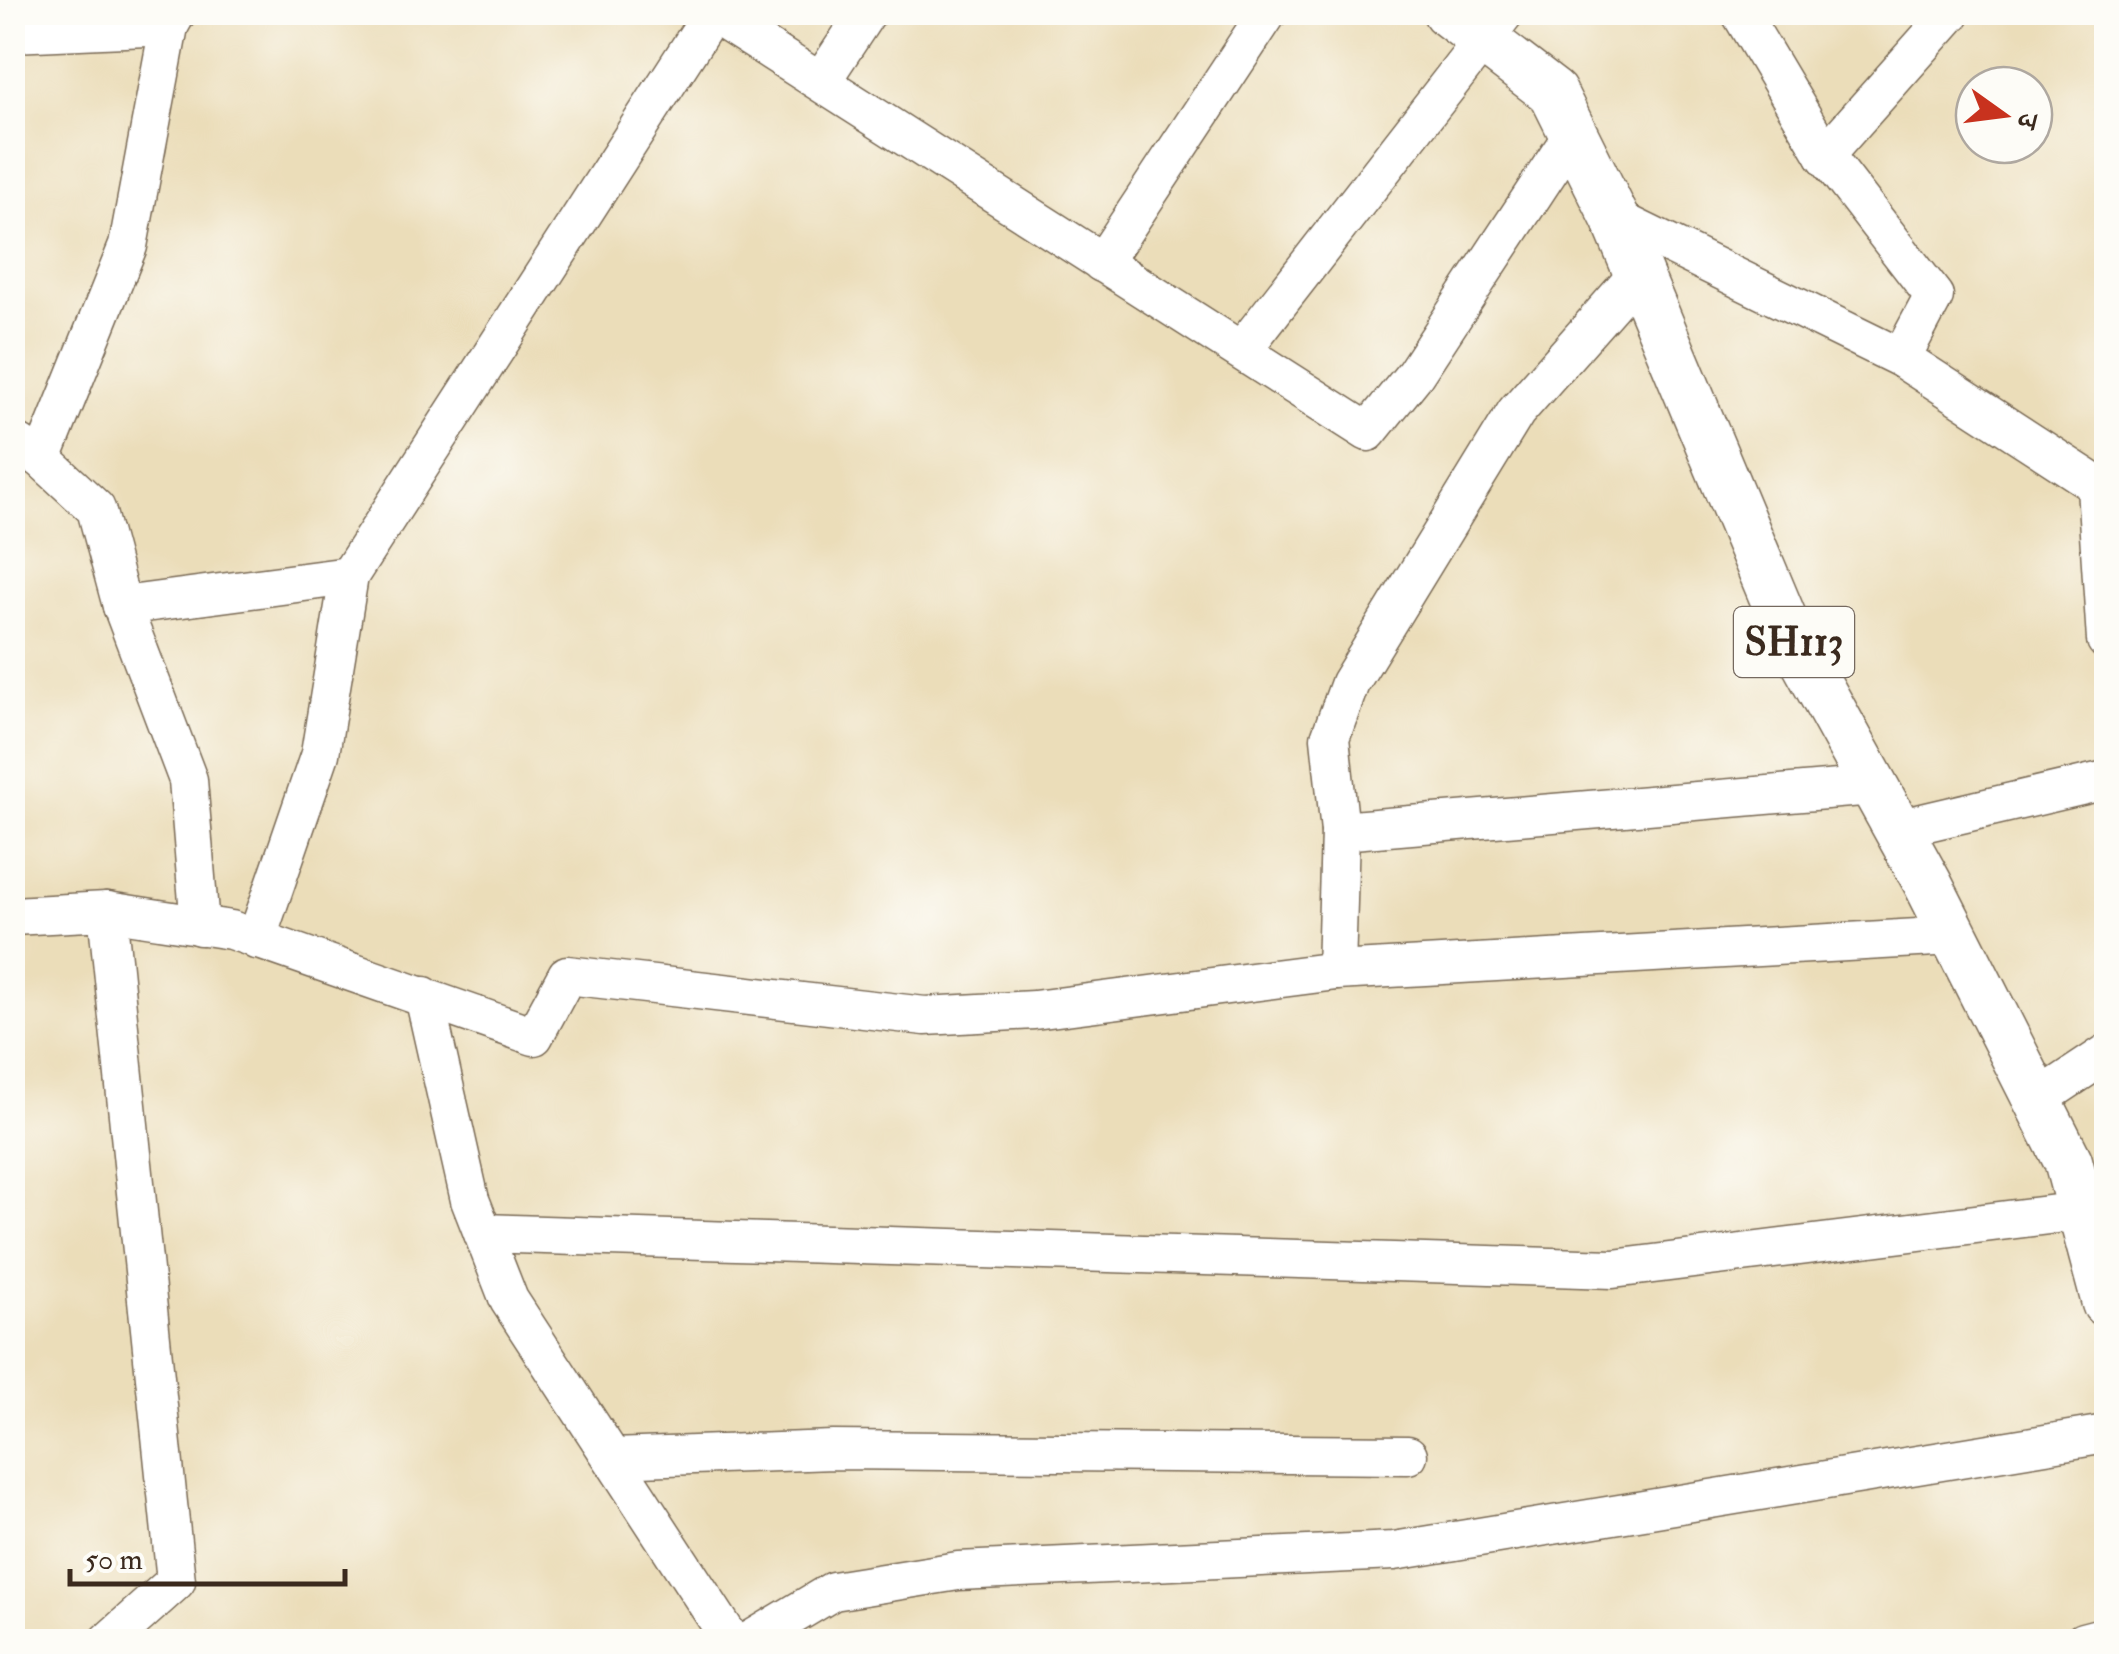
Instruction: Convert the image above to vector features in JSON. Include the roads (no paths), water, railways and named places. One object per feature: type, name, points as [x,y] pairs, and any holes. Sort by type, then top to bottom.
[{"type":"main road","name":"SH113","points":[[1478,21],[1553,93],[1615,218],[1786,627],[1897,828],[2068,1161],[2106,1303]]},
{"type":"street","points":[[822,80],[867,12]]},
{"type":"street","points":[[1102,263],[1268,12]]},
{"type":"street","points":[[1740,12],[1825,155],[1934,296],[1901,358]]},
{"type":"street","points":[[1825,155],[1952,12]]},
{"type":"street","points":[[256,940],[320,754],[349,576],[712,13],[1368,432],[1415,374],[1573,134]]},
{"type":"street","points":[[12,33],[173,19],[128,246],[27,450],[96,510],[122,606],[188,780],[200,926]]},
{"type":"street","points":[[1242,350],[1478,21]]},
{"type":"street","points":[[1615,218],[1901,358],[2101,489],[2106,640]]},
{"type":"street","points":[[1336,971],[1340,831],[1330,738],[1350,683],[1516,412],[1638,274]]},
{"type":"street","points":[[122,606],[349,576]]},
{"type":"street","points":[[1897,828],[2106,780]]},
{"type":"street","points":[[1340,831],[1874,786]]},
{"type":"street","points":[[107,911],[176,1581],[108,1642]]},
{"type":"street","points":[[12,916],[107,911],[200,926],[256,940],[534,1036],[566,975],[925,1016],[1034,1010],[1336,971],[1954,936]]},
{"type":"street","points":[[424,996],[470,1200],[509,1300],[732,1642]]},
{"type":"street","points":[[2037,1100],[2106,1054]]},
{"type":"street","points":[[483,1233],[1613,1269],[2081,1211]]},
{"type":"street","points":[[748,1642],[833,1591],[958,1571],[1394,1551],[2106,1434]]},
{"type":"street","points":[[613,1458],[833,1450],[1408,1455]]},
{"type":"street","points":[[2083,1642],[2106,1636]]}]
